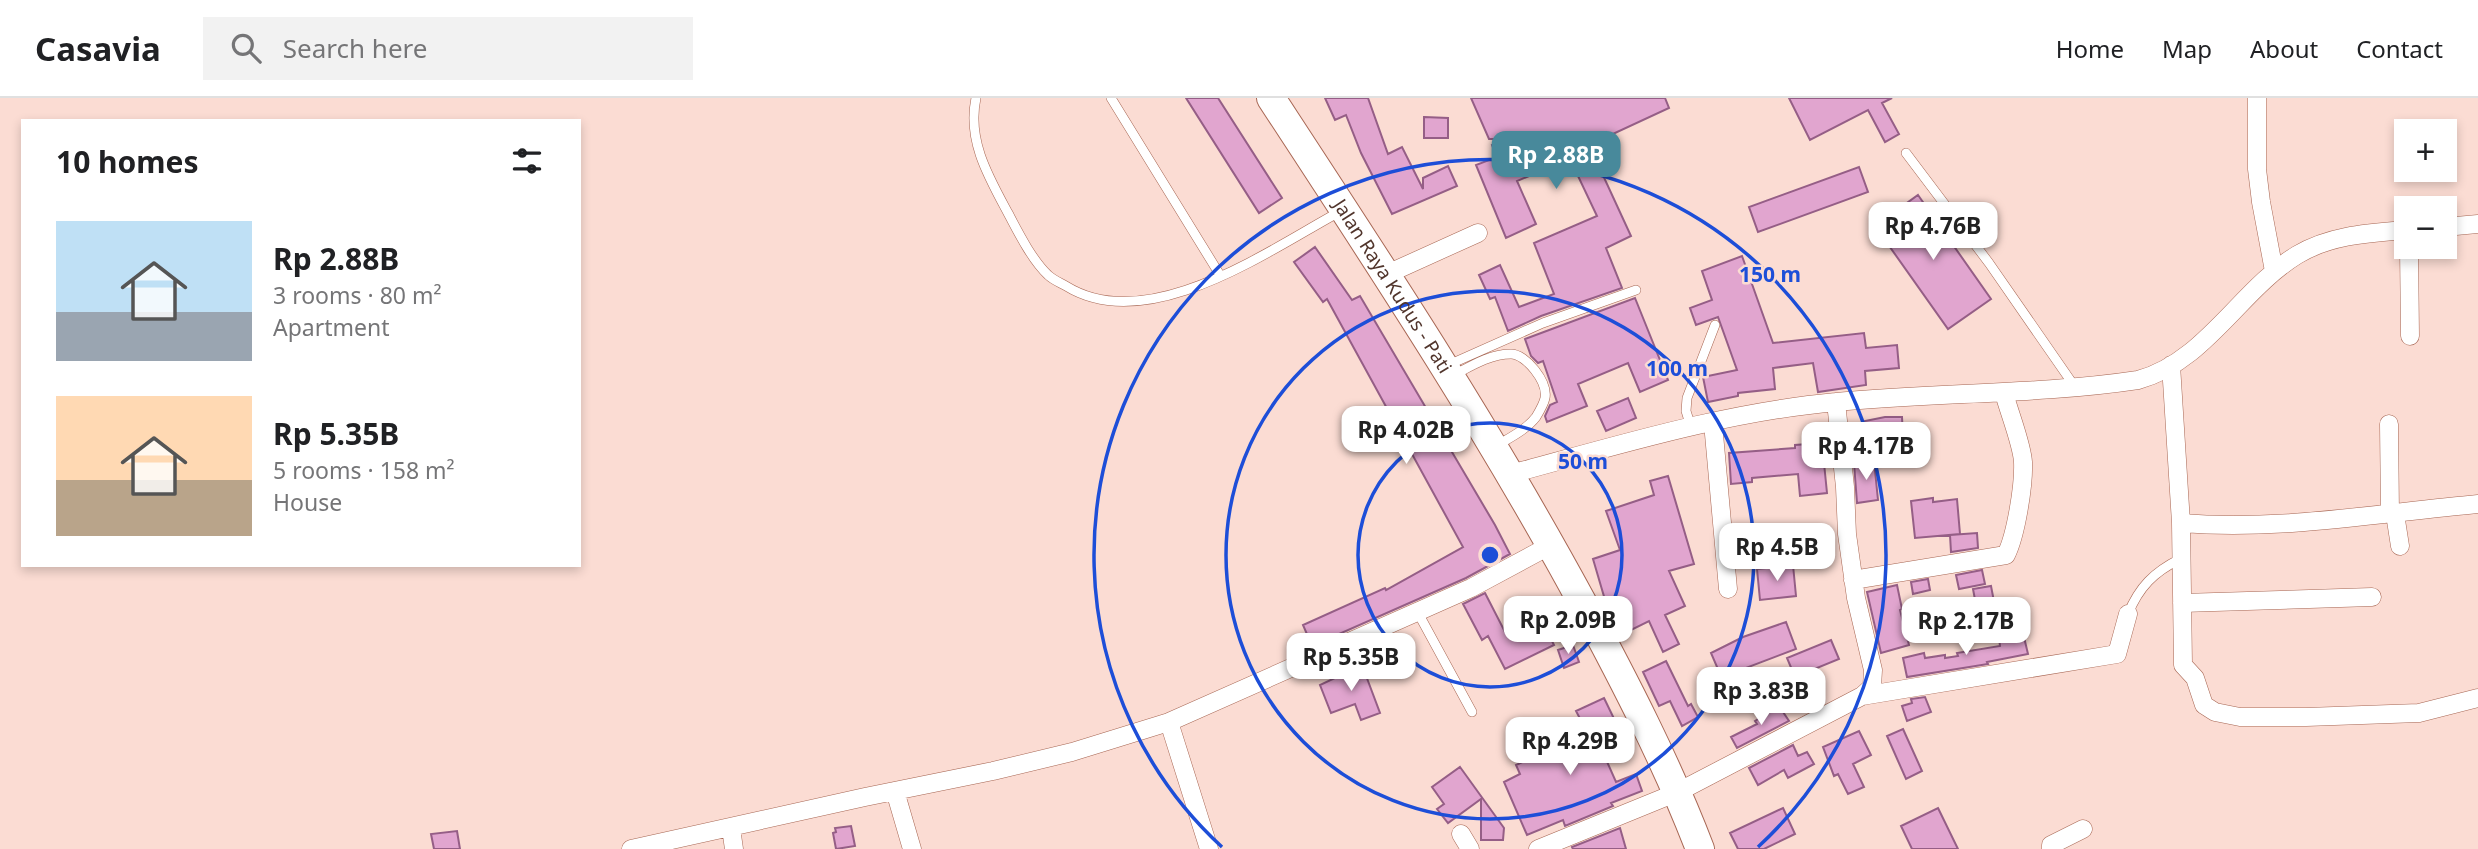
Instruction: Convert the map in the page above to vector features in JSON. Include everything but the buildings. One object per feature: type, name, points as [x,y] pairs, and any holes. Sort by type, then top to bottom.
[{"type":"highway","name":"Jalan Raya Kudus - Pati","points":[[1271,98],[1448,372],[1551,544],[1622,677],[1678,792],[1700,849]]},
{"type":"street","points":[[2257,98],[2257,169],[2274,271]]},
{"type":"street","points":[[2457,226],[2478,224]]},
{"type":"street","points":[[1511,474],[1691,427],[1836,402],[2004,393],[2138,380],[2155,375],[2171,365],[2208,336],[2274,271],[2299,254],[2332,239],[2394,231]]},
{"type":"street","points":[[1385,275],[1478,233]]},
{"type":"street","points":[[2409,259],[2410,336]]},
{"type":"street","points":[[2171,365],[2181,523],[2183,665],[2195,678],[2204,705],[2215,712],[2240,717],[2418,713],[2478,698]]},
{"type":"street","points":[[1853,580],[2006,555],[2012,542],[2020,501],[2023,461],[2004,393]]},
{"type":"street","points":[[1538,849],[1678,792],[1863,696],[1872,687],[1874,679],[1853,580],[1847,534],[1836,402]]},
{"type":"street","points":[[1713,423],[1728,589]]},
{"type":"street","points":[[2389,424],[2392,514],[2400,546]]},
{"type":"street","points":[[2181,523],[2227,527],[2280,525],[2478,504]]},
{"type":"street","points":[[631,849],[1059,755],[1169,722],[1471,589],[1551,544]]},
{"type":"street","points":[[2182,603],[2372,597]]},
{"type":"street","points":[[1863,696],[2118,654],[2128,614]]},
{"type":"street","points":[[1169,722],[1209,849]]},
{"type":"street","points":[[895,791],[912,849]]},
{"type":"street","points":[[731,828],[733,849]]},
{"type":"street","points":[[2051,849],[2051,845],[2083,829]]},
{"type":"lane","points":[[976,98],[973,114],[975,141],[1020,235],[1048,275],[1073,290],[1094,298],[1131,302],[1183,291],[1220,275],[1343,209]]},
{"type":"lane","points":[[1111,98],[1220,275]]},
{"type":"lane","points":[[1906,153],[1989,263],[2075,387]]},
{"type":"lane","points":[[1448,372],[1543,323],[1636,290]]},
{"type":"lane","points":[[1691,427],[1686,411],[1687,398],[1715,325]]},
{"type":"lane","points":[[1448,372],[1511,354],[1524,358],[1541,380],[1545,398],[1536,417],[1494,447]]},
{"type":"lane","points":[[2128,614],[2134,601],[2159,569],[2180,559]]},
{"type":"lane","points":[[1418,611],[1472,712]]}]
